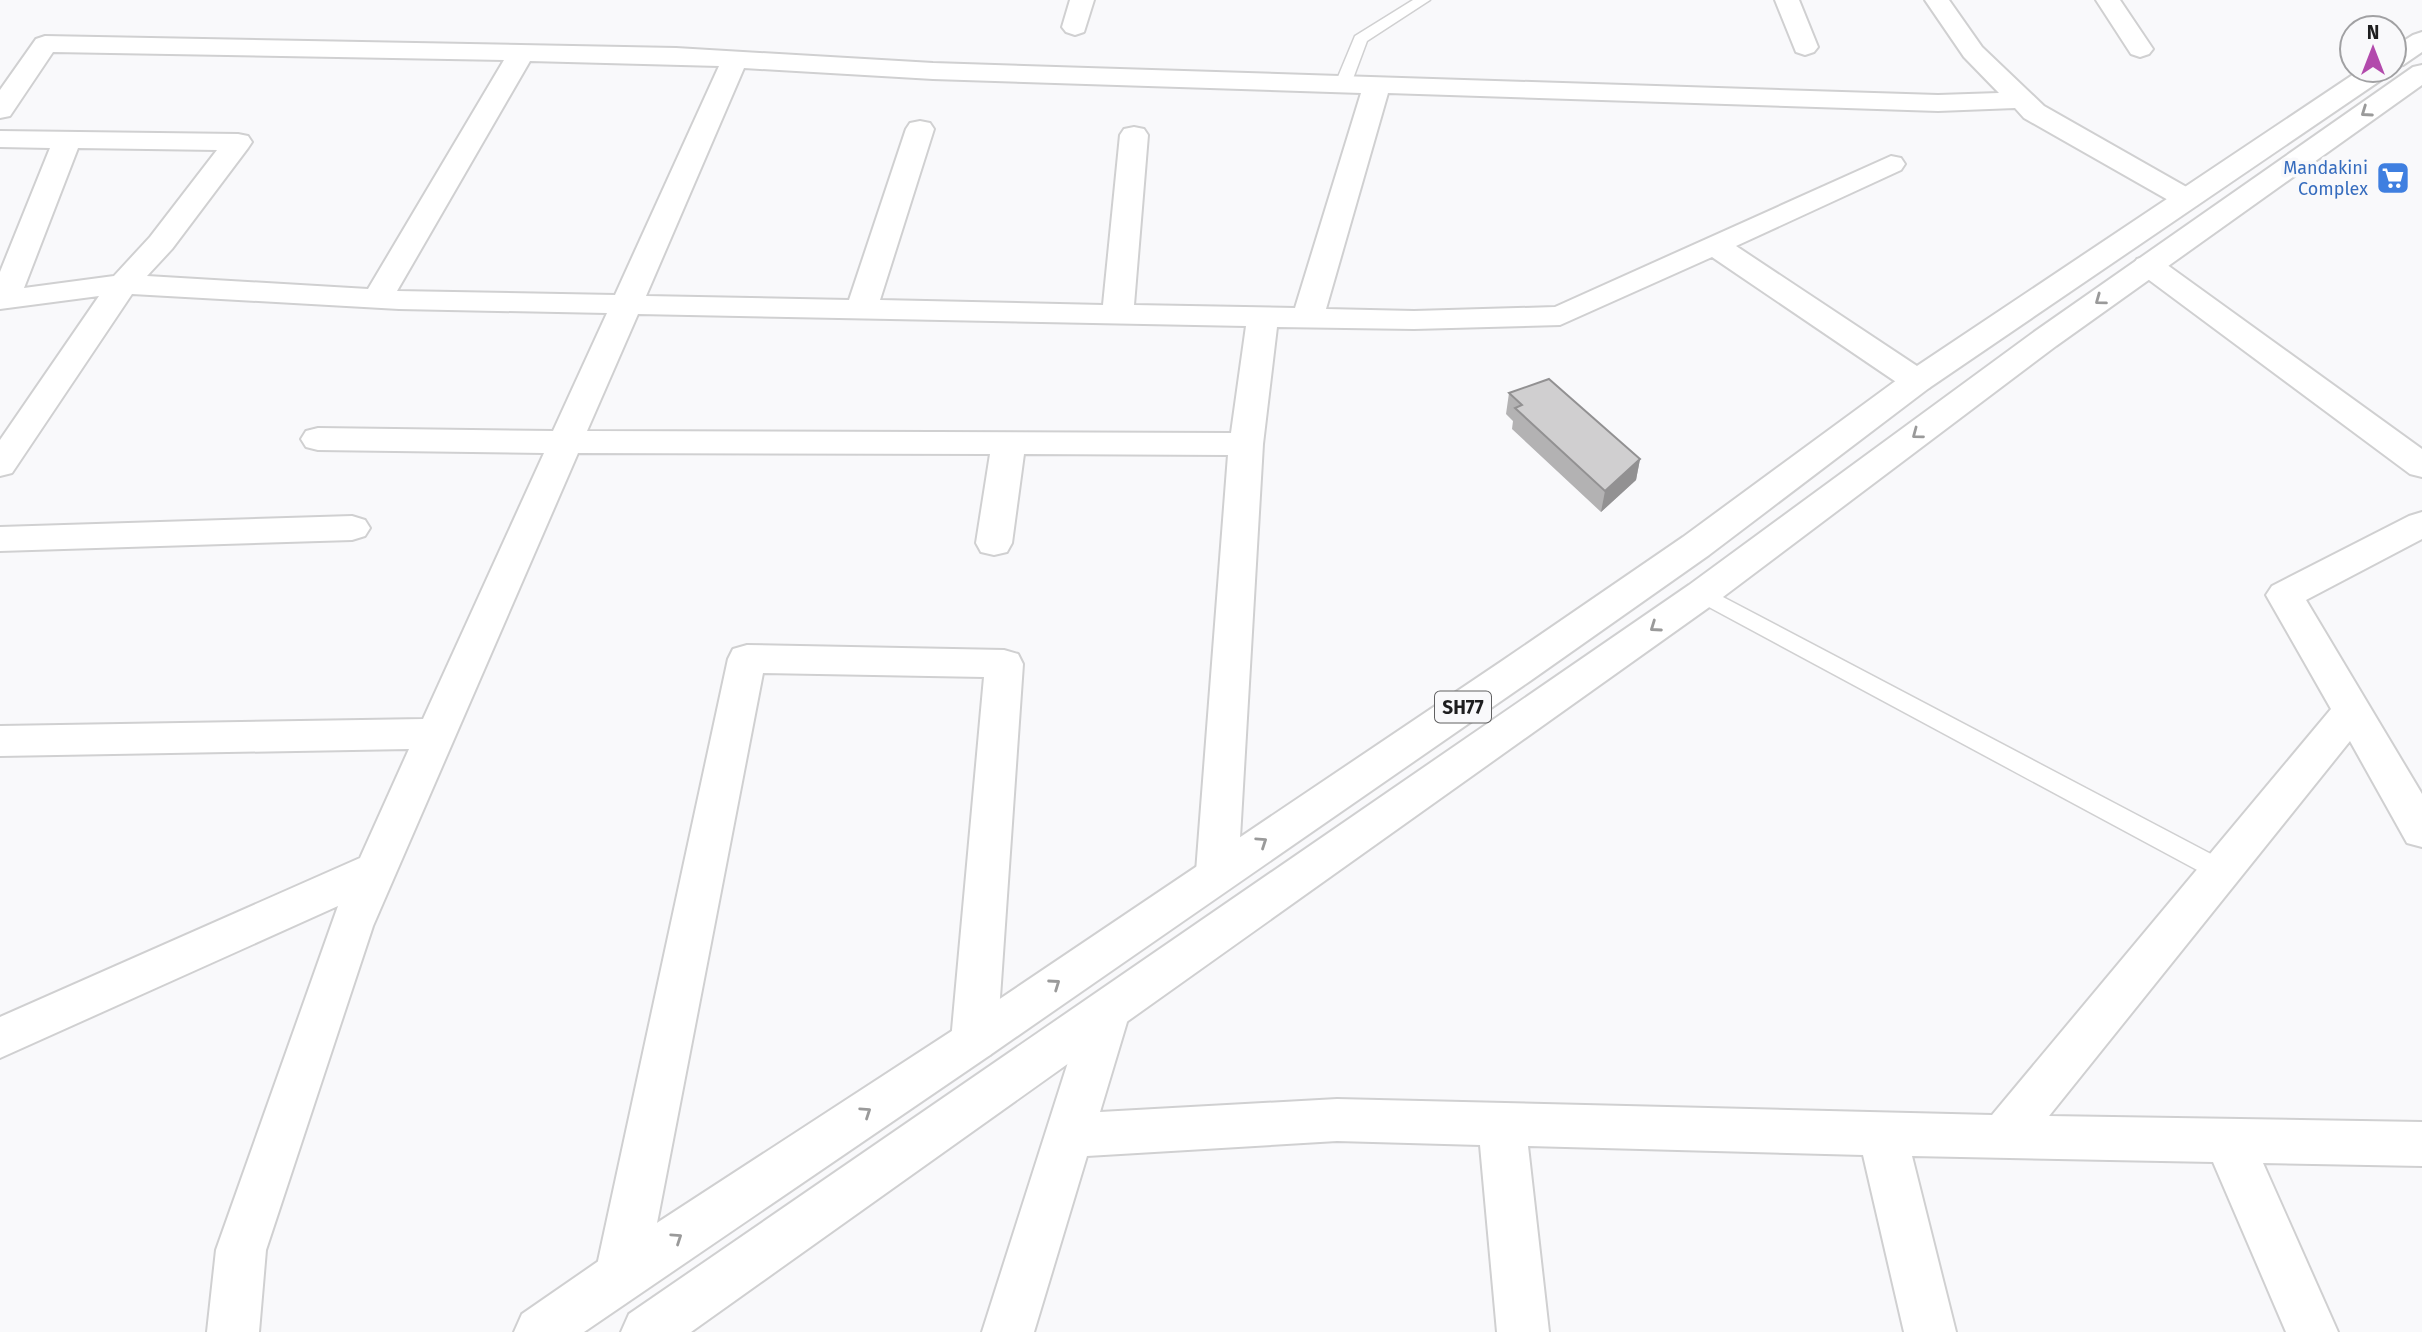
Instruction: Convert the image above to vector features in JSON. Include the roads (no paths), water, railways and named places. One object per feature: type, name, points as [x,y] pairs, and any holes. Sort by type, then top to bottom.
[{"type":"street","points":[[1075,27],[1082,0]]},
{"type":"street","points":[[1787,0],[1805,47]]},
{"type":"street","points":[[1937,0],[1973,52],[2034,112],[2187,198]]},
{"type":"street","points":[[2108,0],[2140,48]]},
{"type":"street","points":[[0,110],[12,76],[45,44],[522,52],[735,59],[933,71],[1938,103],[2021,100]]},
{"type":"street","points":[[377,299],[522,52]]},
{"type":"street","points":[[233,1332],[242,1250],[351,926],[735,59]]},
{"type":"street","name":"SH77","points":[[647,1332],[1702,594],[2148,265],[2422,73]]},
{"type":"street","name":"SH77","points":[[540,1332],[621,1275],[974,1041],[1696,546],[1917,382],[2357,84]]},
{"type":"street","points":[[1308,317],[1377,85]]},
{"type":"street","points":[[863,307],[920,129]]},
{"type":"street","points":[[1118,313],[1133,135]]},
{"type":"street","points":[[0,139],[238,142],[161,243],[123,284],[0,465]]},
{"type":"street","points":[[67,140],[2,300],[123,284],[377,299],[1413,320],[1560,316],[1891,164]]},
{"type":"street","points":[[1714,245],[1917,382]]},
{"type":"street","points":[[2148,265],[2422,466]]},
{"type":"street","points":[[1217,872],[1246,444],[1263,316]]},
{"type":"street","points":[[318,439],[565,444],[1246,444]]},
{"type":"street","points":[[994,543],[1009,442]]},
{"type":"street","points":[[2422,524],[2285,595],[2422,831]]},
{"type":"street","points":[[0,539],[352,528]]},
{"type":"street","points":[[621,1275],[747,659],[1004,664],[974,1041]]},
{"type":"street","points":[[2003,1138],[2352,711]]},
{"type":"street","points":[[0,741],[436,734]]},
{"type":"street","points":[[0,1038],[376,870]]},
{"type":"street","points":[[1008,1332],[1107,1012]]},
{"type":"street","points":[[1070,1135],[1338,1120],[2003,1138],[2422,1144]]},
{"type":"street","points":[[1502,1124],[1523,1332]]},
{"type":"street","points":[[1882,1134],[1930,1332]]},
{"type":"street","points":[[2228,1140],[2312,1332]]},
{"type":"lane","points":[[1343,84],[1360,39],[1423,0]]},
{"type":"lane","points":[[1702,594],[2221,871]]},
{"type":"place","name":"Mandakini Complex","points":[[2393,178]]}]
